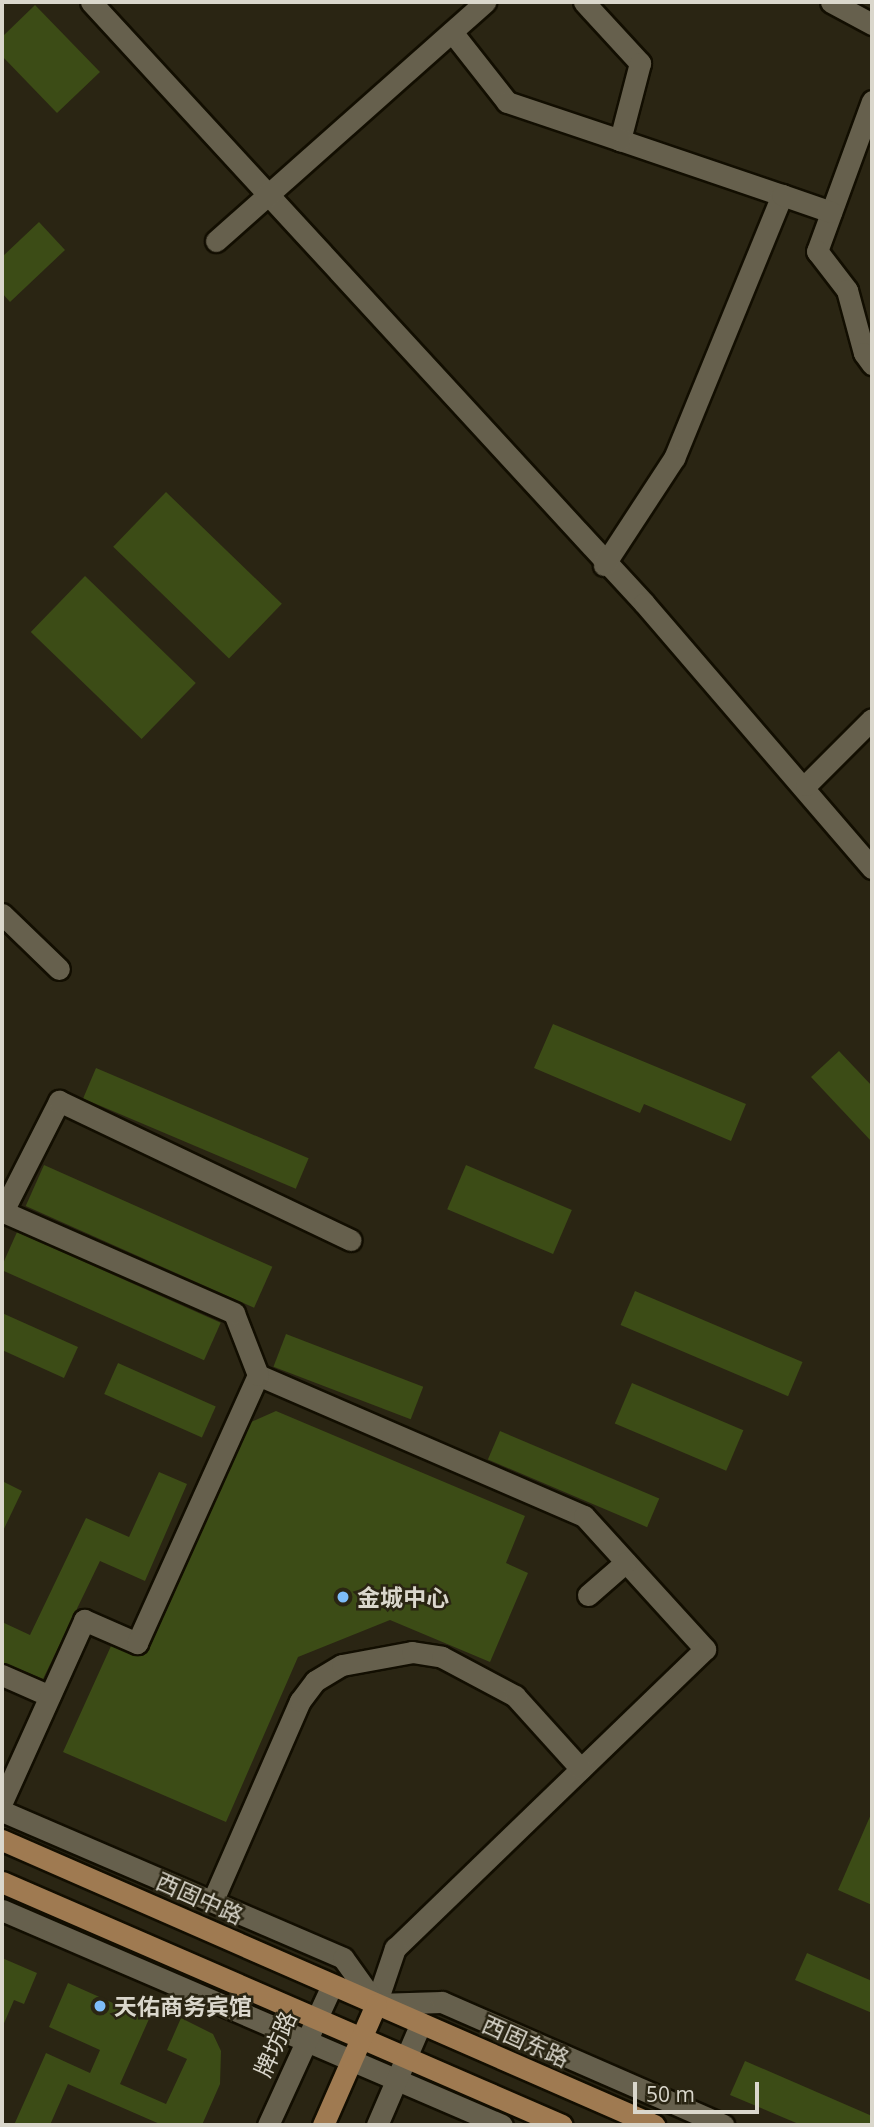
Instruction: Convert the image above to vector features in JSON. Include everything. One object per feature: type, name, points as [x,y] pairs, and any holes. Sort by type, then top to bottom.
[{"type":"main road","name":"西固中路","points":[[2,1840],[376,2004]]},
{"type":"main road","points":[[2,1881],[562,2125]]},
{"type":"main road","name":"西固东路","points":[[376,2004],[654,2125]]},
{"type":"main road","points":[[323,2125],[376,2004]]},
{"type":"street","points":[[216,241],[269,197],[485,2]]},
{"type":"street","points":[[584,2],[640,63],[620,140]]},
{"type":"street","points":[[831,2],[872,24]]},
{"type":"street","points":[[102,5],[269,197],[806,785],[872,868]]},
{"type":"street","points":[[452,32],[507,102],[831,212]]},
{"type":"street","points":[[872,101],[817,251],[847,290],[864,353],[872,364]]},
{"type":"street","points":[[604,565],[674,458],[782,195]]},
{"type":"street","points":[[806,785],[872,719]]},
{"type":"street","points":[[2,915],[59,969]]},
{"type":"street","points":[[351,1240],[59,1101],[2,1212],[234,1313],[258,1375],[584,1516],[705,1649],[395,1948],[376,2004]]},
{"type":"street","points":[[2,1802],[84,1619],[137,1643],[258,1375]]},
{"type":"street","points":[[588,1595],[626,1562]]},
{"type":"street","points":[[213,1900],[300,1701],[315,1681],[342,1665],[412,1651],[442,1657],[515,1696],[581,1769]]},
{"type":"street","points":[[2,1675],[50,1696]]},
{"type":"street","points":[[2,1811],[343,1958],[376,2004]]},
{"type":"street","points":[[2,1910],[350,2062],[398,2079],[502,2125]]},
{"type":"street","name":"牌坊路","points":[[268,2125],[314,2018],[332,1984]]},
{"type":"street","points":[[376,2004],[442,2002],[723,2125]]},
{"type":"street","points":[[377,2125],[421,2023]]},
{"type":"building","points":[[35,5],[100,72],[57,113],[2,56],[2,37]]},
{"type":"building","points":[[39,222],[65,250],[10,302],[2,293],[2,257]]},
{"type":"building","points":[[166,492],[282,604],[229,659],[113,547]]},
{"type":"building","points":[[85,576],[196,683],[142,739],[31,632]]},
{"type":"building","points":[[553,1024],[746,1104],[731,1141],[644,1104],[640,1113],[534,1068]]},
{"type":"building","points":[[839,1051],[872,1086],[872,1142],[811,1077]]},
{"type":"building","points":[[96,1068],[309,1158],[296,1189],[83,1098]]},
{"type":"building","points":[[44,1165],[272,1267],[254,1308],[26,1206]]},
{"type":"building","points":[[466,1165],[572,1210],[553,1254],[447,1209]]},
{"type":"building","points":[[17,1232],[221,1323],[204,1360],[2,1270]]},
{"type":"building","points":[[635,1291],[803,1362],[788,1396],[621,1325]]},
{"type":"building","points":[[2,1313],[78,1347],[64,1378],[2,1350]]},
{"type":"building","points":[[286,1334],[423,1387],[411,1419],[273,1367]]},
{"type":"building","points":[[118,1363],[216,1407],[202,1438],[104,1394]]},
{"type":"building","points":[[632,1383],[743,1430],[726,1471],[615,1424]]},
{"type":"building","name":"金城中心","points":[[276,1411],[525,1516],[506,1563],[528,1573],[490,1662],[390,1620],[298,1657],[226,1822],[63,1752],[111,1646],[138,1656],[149,1649],[251,1422]]},
{"type":"building","points":[[500,1431],[659,1499],[647,1527],[488,1460]]},
{"type":"building","points":[[159,1472],[187,1484],[145,1581],[100,1561],[43,1679],[2,1662],[2,1622],[30,1635],[86,1518],[129,1537]]},
{"type":"building","points":[[2,1481],[22,1491],[2,1533]]},
{"type":"building","points":[[872,1812],[872,1905],[838,1890]]},
{"type":"building","points":[[807,1953],[872,1981],[872,2013],[795,1980]]},
{"type":"building","points":[[2,1958],[37,1973],[24,2004],[14,2000],[2,2028]]},
{"type":"building","points":[[68,1983],[149,2019],[120,2084],[166,2104],[187,2059],[167,2050],[181,2018],[213,2034],[221,2051],[220,2084],[202,2125],[162,2125],[68,2084],[50,2125],[14,2125],[46,2053],[90,2073],[100,2050],[49,2027]]},
{"type":"building","points":[[745,2061],[872,2116],[872,2125],[801,2125],[730,2095]]},
{"type":"place","name":"金城中心","points":[[343,1597]]},
{"type":"place","name":"天佑商务宾馆","points":[[100,2006]]}]
